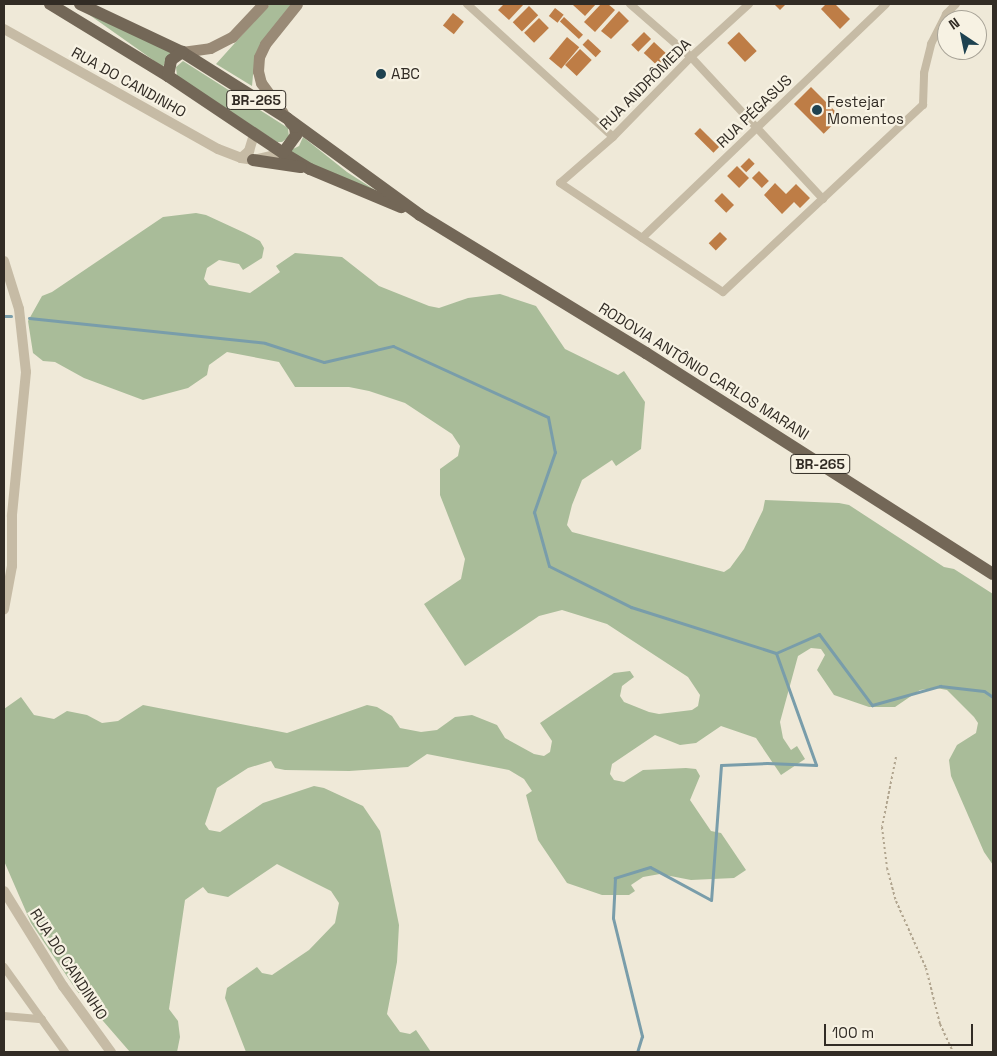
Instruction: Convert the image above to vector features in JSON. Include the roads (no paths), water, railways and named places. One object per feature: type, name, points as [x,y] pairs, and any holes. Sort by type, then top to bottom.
[{"type":"main road","name":"RODOVIA ANTÔNIO CARLOS MARANI","points":[[50,4],[168,76],[254,136],[310,169],[420,215]]},
{"type":"main road","name":"RODOVIA ANTÔNIO CARLOS MARANI","points":[[80,4],[182,52],[287,118],[420,215],[654,358],[993,574]]},
{"type":"main road","points":[[168,76],[171,60],[182,52],[210,48],[232,37],[264,4]]},
{"type":"main road","points":[[283,153],[296,135],[295,127],[261,83],[258,71],[260,57],[265,44],[297,4]]},
{"type":"main road","points":[[247,159],[310,169]]},
{"type":"street","points":[[467,4],[613,137]]},
{"type":"street","points":[[630,4],[691,57],[823,199]]},
{"type":"street","name":"RUA ANDRÔMEDA","points":[[642,238],[560,183],[613,137],[691,57],[749,4]]},
{"type":"street","name":"RUA PÉGASUS","points":[[642,238],[886,4]]},
{"type":"street","points":[[642,238],[723,292],[923,104],[924,73],[930,44],[946,14],[956,4]]},
{"type":"street","name":"RUA DO CANDINHO","points":[[4,29],[218,149],[247,159]]},
{"type":"street","points":[[254,136],[247,159],[283,153]]},
{"type":"street","points":[[4,261],[19,309],[26,372],[8,518],[12,566],[4,608]]},
{"type":"street","name":"RUA DO CANDINHO","points":[[4,891],[63,986],[111,1052]]},
{"type":"street","points":[[4,967],[65,1052]]},
{"type":"street","points":[[4,1016],[42,1019]]},
{"type":"waterway","points":[[4,316],[11,316]]},
{"type":"waterway","points":[[29,318],[265,343],[324,362],[393,346],[548,417],[555,452],[534,512],[549,566],[631,607],[776,653],[816,765],[767,763],[721,765],[711,900],[650,867],[615,878],[613,918],[642,1036],[637,1052]]},
{"type":"waterway","points":[[776,653],[819,634],[872,705],[940,686],[984,691],[993,697]]},
{"type":"place","name":"ABC","points":[[381,74]]},
{"type":"place","name":"Festejar Momentos","points":[[817,110]]}]
